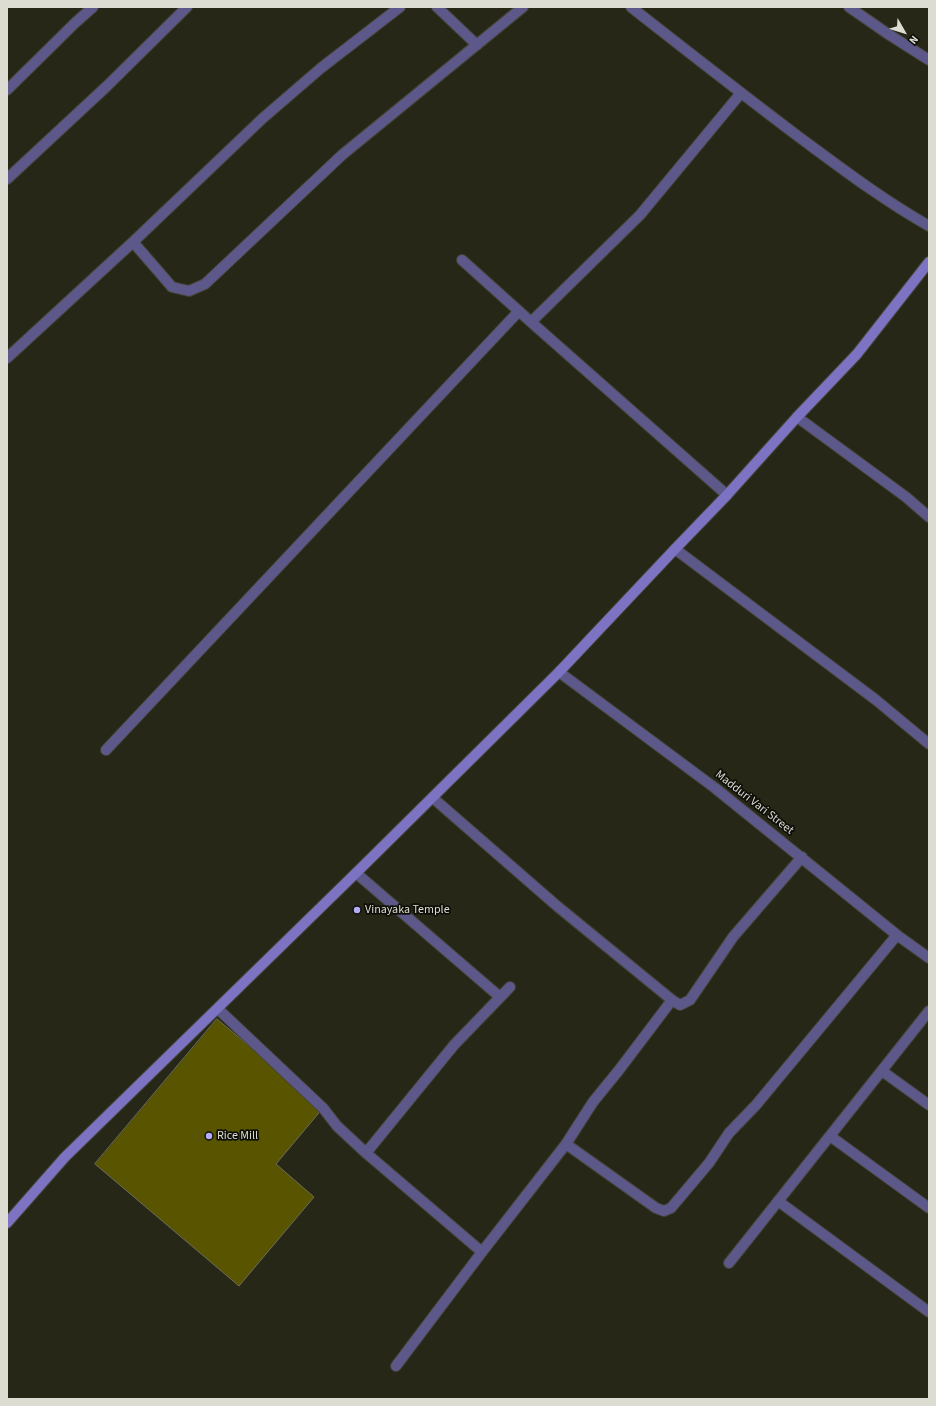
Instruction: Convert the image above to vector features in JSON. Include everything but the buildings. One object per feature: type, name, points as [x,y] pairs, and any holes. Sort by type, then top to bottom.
[{"type":"street","points":[[7,90],[93,7]]},
{"type":"street","points":[[7,179],[107,86],[188,7]]},
{"type":"street","points":[[7,358],[133,242],[263,118],[321,68],[400,7]]},
{"type":"street","points":[[437,7],[477,45]]},
{"type":"street","points":[[133,242],[172,286],[189,291],[206,284],[342,156],[524,7]]},
{"type":"street","points":[[631,7],[819,152],[898,208],[929,226]]},
{"type":"street","points":[[849,7],[929,60]]},
{"type":"street","points":[[530,322],[640,215],[741,93]]},
{"type":"street","points":[[462,260],[727,496]]},
{"type":"street","points":[[7,1223],[65,1157],[433,798],[559,672],[727,496],[797,416],[857,354],[929,262]]},
{"type":"street","points":[[106,750],[519,311]]},
{"type":"street","points":[[797,416],[906,497],[929,517]]},
{"type":"street","points":[[675,549],[876,700],[929,744]]},
{"type":"street","name":"Madduri Vari Street","points":[[559,672],[715,788],[897,935],[929,958]]},
{"type":"street","points":[[433,798],[556,906],[680,1005],[690,1000],[733,937],[802,857]]},
{"type":"street","points":[[356,873],[500,997]]},
{"type":"street","points":[[566,1144],[656,1208],[664,1212],[671,1208],[709,1163],[729,1133],[756,1105],[897,935]]},
{"type":"street","points":[[366,1153],[454,1044],[510,986]]},
{"type":"street","points":[[396,1366],[566,1144],[593,1102],[672,1000]]},
{"type":"street","points":[[218,1009],[323,1108],[337,1126],[366,1153],[482,1252]]},
{"type":"street","points":[[729,1263],[929,1011]]},
{"type":"street","points":[[882,1071],[929,1105]]},
{"type":"street","points":[[830,1136],[929,1208]]},
{"type":"street","points":[[778,1201],[929,1312]]},
{"type":"place","name":"Vinayaka Temple","points":[[357,910]]},
{"type":"place","name":"Rice Mill","points":[[209,1136]]}]
